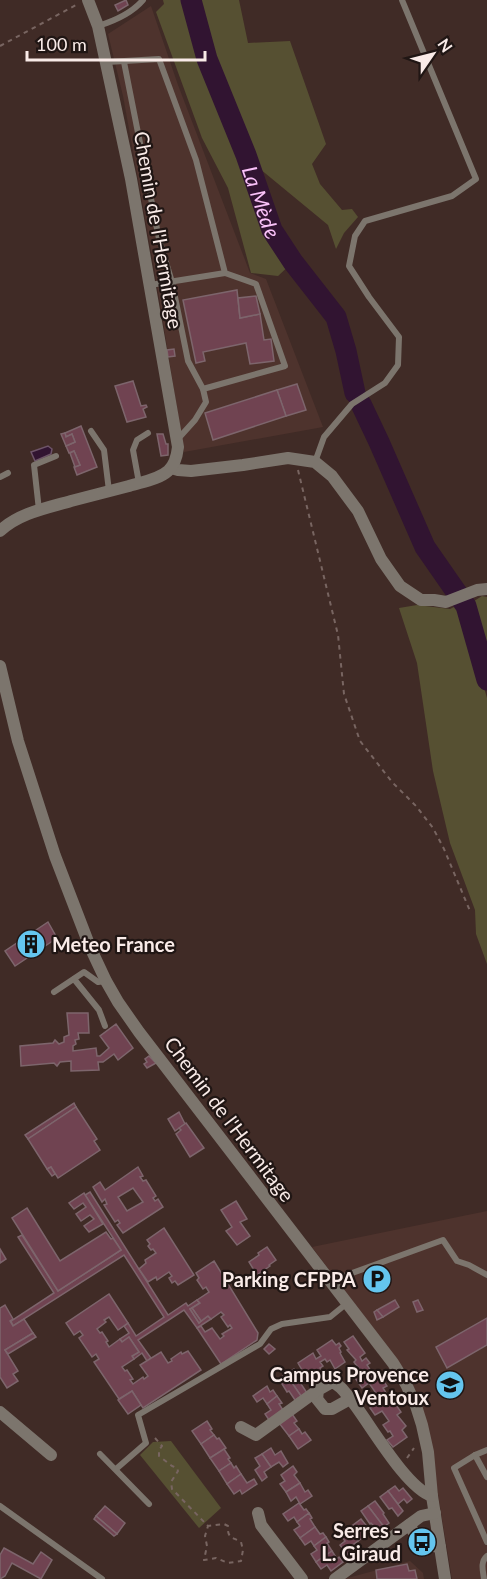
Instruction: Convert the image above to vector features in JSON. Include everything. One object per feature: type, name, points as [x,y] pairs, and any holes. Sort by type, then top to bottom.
[{"type":"street","name":"Chemin de l'Hermitage","points":[[83,2],[98,26],[131,179],[177,440],[176,460],[171,468]]},
{"type":"street","points":[[0,531],[10,522],[39,510],[139,483],[160,476],[171,468],[191,471],[288,458],[315,462],[332,476],[358,511],[381,559],[400,586],[421,600],[446,602],[482,590]]},
{"type":"street","name":"Chemin de l'Hermitage","points":[[0,666],[18,741],[55,855],[90,947],[106,981],[140,1032],[393,1363],[406,1384],[416,1406],[428,1452],[432,1496],[445,1579]]},
{"type":"street","points":[[241,1427],[256,1435],[318,1390],[332,1382],[338,1384],[410,1480],[432,1496]]},
{"type":"street","points":[[318,1390],[317,1399],[325,1409],[332,1409],[350,1399]]},
{"type":"street","points":[[0,1412],[51,1455]]},
{"type":"street","points":[[258,1513],[261,1525],[302,1579]]},
{"type":"street","points":[[334,1579],[421,1516],[435,1513]]},
{"type":"street","points":[[409,1525],[422,1542],[440,1547]]},
{"type":"lane","points":[[98,26],[135,9],[143,0]]},
{"type":"lane","points":[[315,462],[324,437],[352,404],[385,383],[398,365],[399,337],[349,266],[355,236],[365,220],[452,196],[476,179],[402,0]]},
{"type":"lane","points":[[106,63],[159,59],[196,160],[225,273]]},
{"type":"lane","points":[[124,62],[159,239],[172,282],[188,361],[203,389],[206,402],[195,420],[177,440]]},
{"type":"lane","points":[[150,285],[225,273],[256,284],[285,366],[203,389]]},
{"type":"lane","points":[[91,431],[104,450],[109,491]]},
{"type":"lane","points":[[139,483],[133,450],[137,440],[148,433]]},
{"type":"lane","points":[[39,510],[34,465],[56,456]]},
{"type":"lane","points":[[0,477],[8,473]]},
{"type":"lane","points":[[54,992],[84,972],[98,982],[106,981]]},
{"type":"lane","points":[[74,979],[99,1010],[105,1026]]},
{"type":"lane","points":[[332,1286],[344,1276],[443,1240],[457,1261],[470,1265],[487,1275]]},
{"type":"lane","points":[[116,1469],[146,1443],[138,1415],[260,1344],[271,1329],[282,1324],[330,1317],[346,1304]]},
{"type":"lane","points":[[487,1450],[454,1468],[487,1542]]},
{"type":"lane","points":[[100,1454],[149,1504]]},
{"type":"lane","points":[[475,1455],[487,1477]]},
{"type":"lane","points":[[0,1506],[102,1579]]},
{"type":"lane","points":[[484,1579],[482,1565],[487,1556]]},
{"type":"path","points":[[0,46],[83,2]]},
{"type":"path","points":[[294,459],[338,635],[344,694],[360,741],[392,782],[416,806],[433,828],[471,911]]},
{"type":"path","points":[[144,1435],[156,1438],[162,1446],[159,1456],[178,1471],[171,1482],[172,1489],[208,1526]]},
{"type":"path","points":[[398,1464],[408,1458],[415,1445]]},
{"type":"path","points":[[219,1524],[228,1526],[232,1539],[241,1542],[243,1550],[241,1561],[228,1563],[216,1558],[204,1560],[207,1546],[205,1536],[208,1526],[219,1524]]},
{"type":"shaded area","points":[[163,0],[239,0],[248,43],[290,41],[326,144],[312,164],[320,184],[342,210],[352,209],[358,217],[344,233],[336,249],[328,225],[248,159],[272,230],[293,262],[278,276],[251,273],[228,188],[202,138],[156,12],[164,4]]},
{"type":"shaded area","points":[[151,6],[178,85],[250,273],[266,279],[323,427],[184,452],[155,272],[123,96],[108,34]]},
{"type":"shaded area","points":[[48,446],[52,449],[51,454],[35,461],[31,452]]},
{"type":"shaded area","points":[[482,596],[487,597],[487,661],[471,603]]},
{"type":"shaded area","points":[[417,605],[450,609],[458,605],[463,613],[487,698],[487,964],[476,934],[475,910],[450,843],[433,771],[417,663],[399,608]]},
{"type":"shaded area","name":"Campus Provence Ventoux","points":[[487,1211],[487,1579],[452,1579],[426,1422],[418,1396],[407,1373],[312,1247]]},
{"type":"shaded area","points":[[171,1441],[221,1508],[199,1528],[140,1455],[153,1442]]},
{"type":"shaded area","points":[[410,1561],[423,1573],[424,1579],[344,1579]]},
{"type":"building","points":[[126,0],[128,5],[118,11],[115,5]]},
{"type":"building","points":[[237,290],[240,318],[260,314],[264,340],[271,339],[274,361],[250,364],[246,343],[203,352],[205,361],[196,363],[183,300]]},
{"type":"building","points":[[256,296],[260,314],[240,318],[238,298]]},
{"type":"building","points":[[174,349],[175,356],[168,357],[167,350]]},
{"type":"building","points":[[133,381],[141,406],[146,405],[147,407],[143,409],[146,417],[127,422],[115,386]]},
{"type":"building","points":[[297,384],[306,410],[286,416],[277,390]]},
{"type":"building","points":[[277,390],[286,416],[213,440],[205,413]]},
{"type":"building","points":[[81,426],[97,467],[77,475],[74,467],[80,465],[74,451],[69,453],[66,446],[75,442],[72,434],[66,437],[65,433]]},
{"type":"building","points":[[65,433],[66,437],[72,434],[75,442],[66,446],[61,434]]},
{"type":"building","points":[[157,434],[163,434],[168,444],[168,455],[161,456]]},
{"type":"building","points":[[74,451],[80,465],[75,467],[70,453]]},
{"type":"building","name":"Meteo France","points":[[48,922],[57,938],[15,966],[5,951]]},
{"type":"building","points":[[67,1013],[88,1013],[89,1033],[78,1033],[79,1039],[75,1040],[73,1051],[96,1048],[97,1056],[100,1056],[109,1048],[100,1036],[116,1024],[133,1048],[118,1060],[114,1054],[103,1062],[98,1062],[99,1070],[71,1071],[71,1061],[60,1062],[57,1066],[54,1063],[21,1066],[20,1046],[53,1043],[55,1040],[59,1044],[64,1042],[64,1037],[69,1035]]},
{"type":"building","points":[[149,1056],[156,1063],[147,1068],[144,1064],[147,1062],[145,1059]]},
{"type":"building","points":[[74,1103],[76,1107],[28,1139],[25,1135]]},
{"type":"building","points":[[76,1107],[97,1139],[94,1141],[100,1150],[58,1178],[51,1167],[47,1169],[28,1139]]},
{"type":"building","points":[[179,1112],[185,1124],[175,1131],[168,1119]]},
{"type":"building","points":[[186,1123],[204,1148],[190,1157],[176,1134],[181,1130],[179,1128]]},
{"type":"building","points":[[51,1167],[55,1174],[52,1176],[47,1169]]},
{"type":"building","points":[[138,1167],[143,1176],[140,1177],[143,1181],[146,1180],[156,1196],[153,1198],[155,1201],[158,1199],[163,1207],[123,1233],[117,1225],[120,1223],[118,1220],[115,1222],[104,1205],[107,1204],[105,1199],[102,1202],[93,1187],[100,1182],[105,1190]],"holes":[[[133,1188],[143,1202],[127,1211],[118,1197]]]},
{"type":"building","points":[[90,1192],[168,1315],[186,1303],[188,1306],[197,1300],[200,1303],[190,1309],[199,1323],[208,1316],[211,1319],[197,1328],[184,1310],[138,1340],[151,1358],[147,1361],[142,1353],[134,1359],[132,1356],[139,1352],[129,1337],[122,1342],[120,1339],[129,1333],[124,1326],[128,1323],[136,1336],[164,1317],[124,1255],[13,1326],[11,1321],[54,1293],[18,1237],[22,1235],[58,1291],[121,1250],[85,1195]]},
{"type":"building","points":[[84,1193],[103,1224],[89,1232],[84,1226],[94,1219],[90,1215],[81,1221],[76,1214],[86,1207],[83,1203],[74,1209],[69,1203]]},
{"type":"building","points":[[236,1201],[247,1219],[240,1222],[250,1236],[237,1245],[226,1231],[232,1227],[221,1210]]},
{"type":"building","points":[[27,1208],[60,1261],[106,1232],[121,1250],[58,1291],[12,1218]]},
{"type":"building","points":[[164,1228],[194,1275],[178,1285],[175,1281],[172,1283],[169,1278],[172,1276],[169,1272],[157,1280],[156,1277],[148,1282],[139,1269],[146,1263],[145,1260],[156,1253],[148,1246],[150,1244],[147,1240]]},
{"type":"building","points":[[267,1247],[276,1260],[257,1275],[249,1262]]},
{"type":"building","points":[[0,1249],[6,1259],[0,1263]]},
{"type":"building","points":[[214,1261],[258,1333],[257,1340],[221,1364],[197,1328],[201,1326],[205,1332],[212,1328],[220,1339],[224,1336],[222,1334],[232,1328],[230,1325],[228,1327],[221,1317],[224,1315],[221,1312],[211,1319],[208,1316],[201,1321],[192,1308],[200,1303],[197,1300],[209,1292],[206,1287],[203,1289],[197,1280],[199,1278],[196,1273]]},
{"type":"building","points":[[109,1294],[128,1323],[118,1330],[109,1317],[97,1329],[108,1341],[106,1342],[109,1347],[120,1339],[122,1342],[129,1337],[139,1352],[132,1356],[134,1359],[122,1367],[133,1379],[130,1380],[133,1384],[148,1376],[140,1365],[161,1352],[168,1363],[181,1352],[182,1354],[188,1351],[201,1370],[143,1408],[132,1391],[119,1399],[94,1362],[99,1359],[96,1354],[92,1357],[79,1338],[83,1335],[80,1331],[74,1335],[66,1323]]},
{"type":"building","points":[[395,1300],[399,1307],[383,1317],[377,1310]]},
{"type":"building","points":[[418,1300],[423,1310],[417,1312],[413,1302]]},
{"type":"building","points":[[5,1305],[13,1319],[10,1321],[13,1326],[24,1319],[33,1333],[5,1350],[18,1371],[13,1374],[18,1381],[7,1388],[0,1377],[0,1308]]},
{"type":"building","points":[[192,1308],[201,1321],[199,1323],[190,1309]]},
{"type":"building","points":[[377,1310],[383,1317],[377,1320],[374,1312]]},
{"type":"building","points":[[487,1318],[487,1345],[447,1368],[436,1347]]},
{"type":"building","points":[[33,1333],[36,1337],[8,1354],[5,1350]]},
{"type":"building","points":[[353,1336],[365,1353],[360,1357],[362,1361],[366,1358],[370,1363],[367,1365],[376,1379],[380,1376],[387,1386],[383,1388],[388,1396],[385,1398],[390,1405],[394,1402],[401,1412],[397,1415],[406,1426],[402,1430],[407,1437],[393,1447],[387,1440],[393,1436],[383,1425],[389,1421],[382,1411],[375,1415],[370,1408],[374,1405],[369,1398],[376,1393],[369,1383],[362,1388],[353,1375],[360,1370],[344,1342]]},
{"type":"building","points":[[332,1340],[336,1345],[339,1343],[341,1346],[340,1353],[345,1362],[335,1369],[330,1360],[327,1362],[325,1359],[320,1362],[323,1366],[320,1368],[325,1376],[316,1382],[305,1373],[301,1376],[298,1373],[302,1370],[298,1363],[313,1353],[316,1359],[321,1356],[317,1350]]},
{"type":"building","points":[[269,1344],[275,1349],[269,1354],[264,1349]]},
{"type":"building","points":[[294,1369],[307,1393],[301,1396],[286,1374]]},
{"type":"building","points":[[286,1374],[301,1396],[295,1400],[279,1379]]},
{"type":"building","points":[[267,1386],[270,1392],[273,1390],[277,1396],[267,1404],[263,1398],[257,1402],[253,1396]]},
{"type":"building","points":[[132,1391],[141,1405],[128,1414],[118,1400]]},
{"type":"building","points":[[277,1396],[282,1403],[279,1404],[283,1410],[269,1420],[265,1414],[271,1410],[267,1404]]},
{"type":"building","points":[[292,1414],[297,1421],[294,1423],[299,1429],[289,1436],[279,1423]]},
{"type":"building","points":[[207,1421],[214,1435],[201,1444],[192,1431]]},
{"type":"building","points":[[299,1429],[302,1434],[305,1432],[311,1440],[298,1449],[289,1436]]},
{"type":"building","points":[[214,1435],[226,1448],[210,1458],[201,1444]]},
{"type":"building","points":[[271,1448],[275,1455],[281,1451],[288,1463],[283,1467],[279,1462],[271,1467],[262,1454]]},
{"type":"building","points":[[224,1449],[231,1463],[219,1471],[210,1458]]},
{"type":"building","points":[[262,1454],[271,1467],[264,1472],[267,1477],[262,1481],[255,1470],[260,1466],[255,1458]]},
{"type":"building","points":[[231,1463],[241,1474],[227,1484],[219,1471]]},
{"type":"building","points":[[293,1466],[297,1472],[294,1475],[300,1483],[286,1492],[280,1484],[285,1481],[281,1475]]},
{"type":"building","points":[[241,1474],[247,1483],[254,1479],[257,1484],[242,1494],[240,1490],[234,1494],[227,1484]]},
{"type":"building","points":[[300,1483],[305,1492],[308,1490],[312,1496],[300,1504],[296,1497],[291,1501],[286,1492]]},
{"type":"building","points":[[395,1486],[399,1491],[403,1488],[412,1499],[407,1503],[404,1499],[398,1504],[388,1491]]},
{"type":"building","points":[[388,1491],[403,1511],[398,1516],[380,1497]]},
{"type":"building","points":[[375,1501],[389,1523],[384,1527],[368,1506]]},
{"type":"building","points":[[299,1503],[309,1513],[297,1522],[294,1517],[288,1521],[283,1514]]},
{"type":"building","points":[[105,1506],[125,1523],[117,1534],[96,1516]]},
{"type":"building","points":[[368,1506],[384,1527],[378,1531],[361,1511]]},
{"type":"building","points":[[309,1513],[315,1527],[300,1538],[294,1530],[300,1526],[297,1522]]},
{"type":"building","points":[[96,1516],[117,1534],[114,1536],[94,1519]]},
{"type":"building","points":[[361,1519],[369,1529],[364,1532],[366,1535],[358,1541],[349,1528]]},
{"type":"building","points":[[315,1527],[320,1534],[323,1533],[326,1537],[314,1546],[311,1541],[305,1545],[300,1538]]},
{"type":"building","points":[[349,1528],[358,1541],[350,1547],[354,1552],[349,1556],[340,1545],[345,1541],[340,1534]]},
{"type":"building","points":[[326,1537],[332,1551],[316,1562],[311,1554],[317,1550],[314,1546]]},
{"type":"building","points":[[4,1548],[33,1564],[41,1552],[52,1560],[41,1579],[12,1563],[5,1576],[0,1579],[0,1555]]},
{"type":"building","points":[[332,1551],[337,1559],[339,1557],[343,1562],[331,1571],[327,1565],[321,1569],[316,1562]]},
{"type":"building","points":[[407,1564],[409,1571],[415,1570],[417,1579],[377,1579],[376,1570]]},
{"type":"waterway","name":"La Mède","points":[[191,0],[207,59],[246,155],[272,230],[293,262],[336,317],[355,393]]},
{"type":"waterway","name":"La Mède","points":[[361,404],[425,547],[466,606],[487,680]]},
{"type":"place","name":"Meteo France","points":[[31,944]]},
{"type":"place","name":"Parking CFPPA","points":[[377,1279]]},
{"type":"place","name":"Campus Provence Ventoux","points":[[450,1385]]},
{"type":"place","name":"Serres - L. Giraud","points":[[422,1542]]}]
